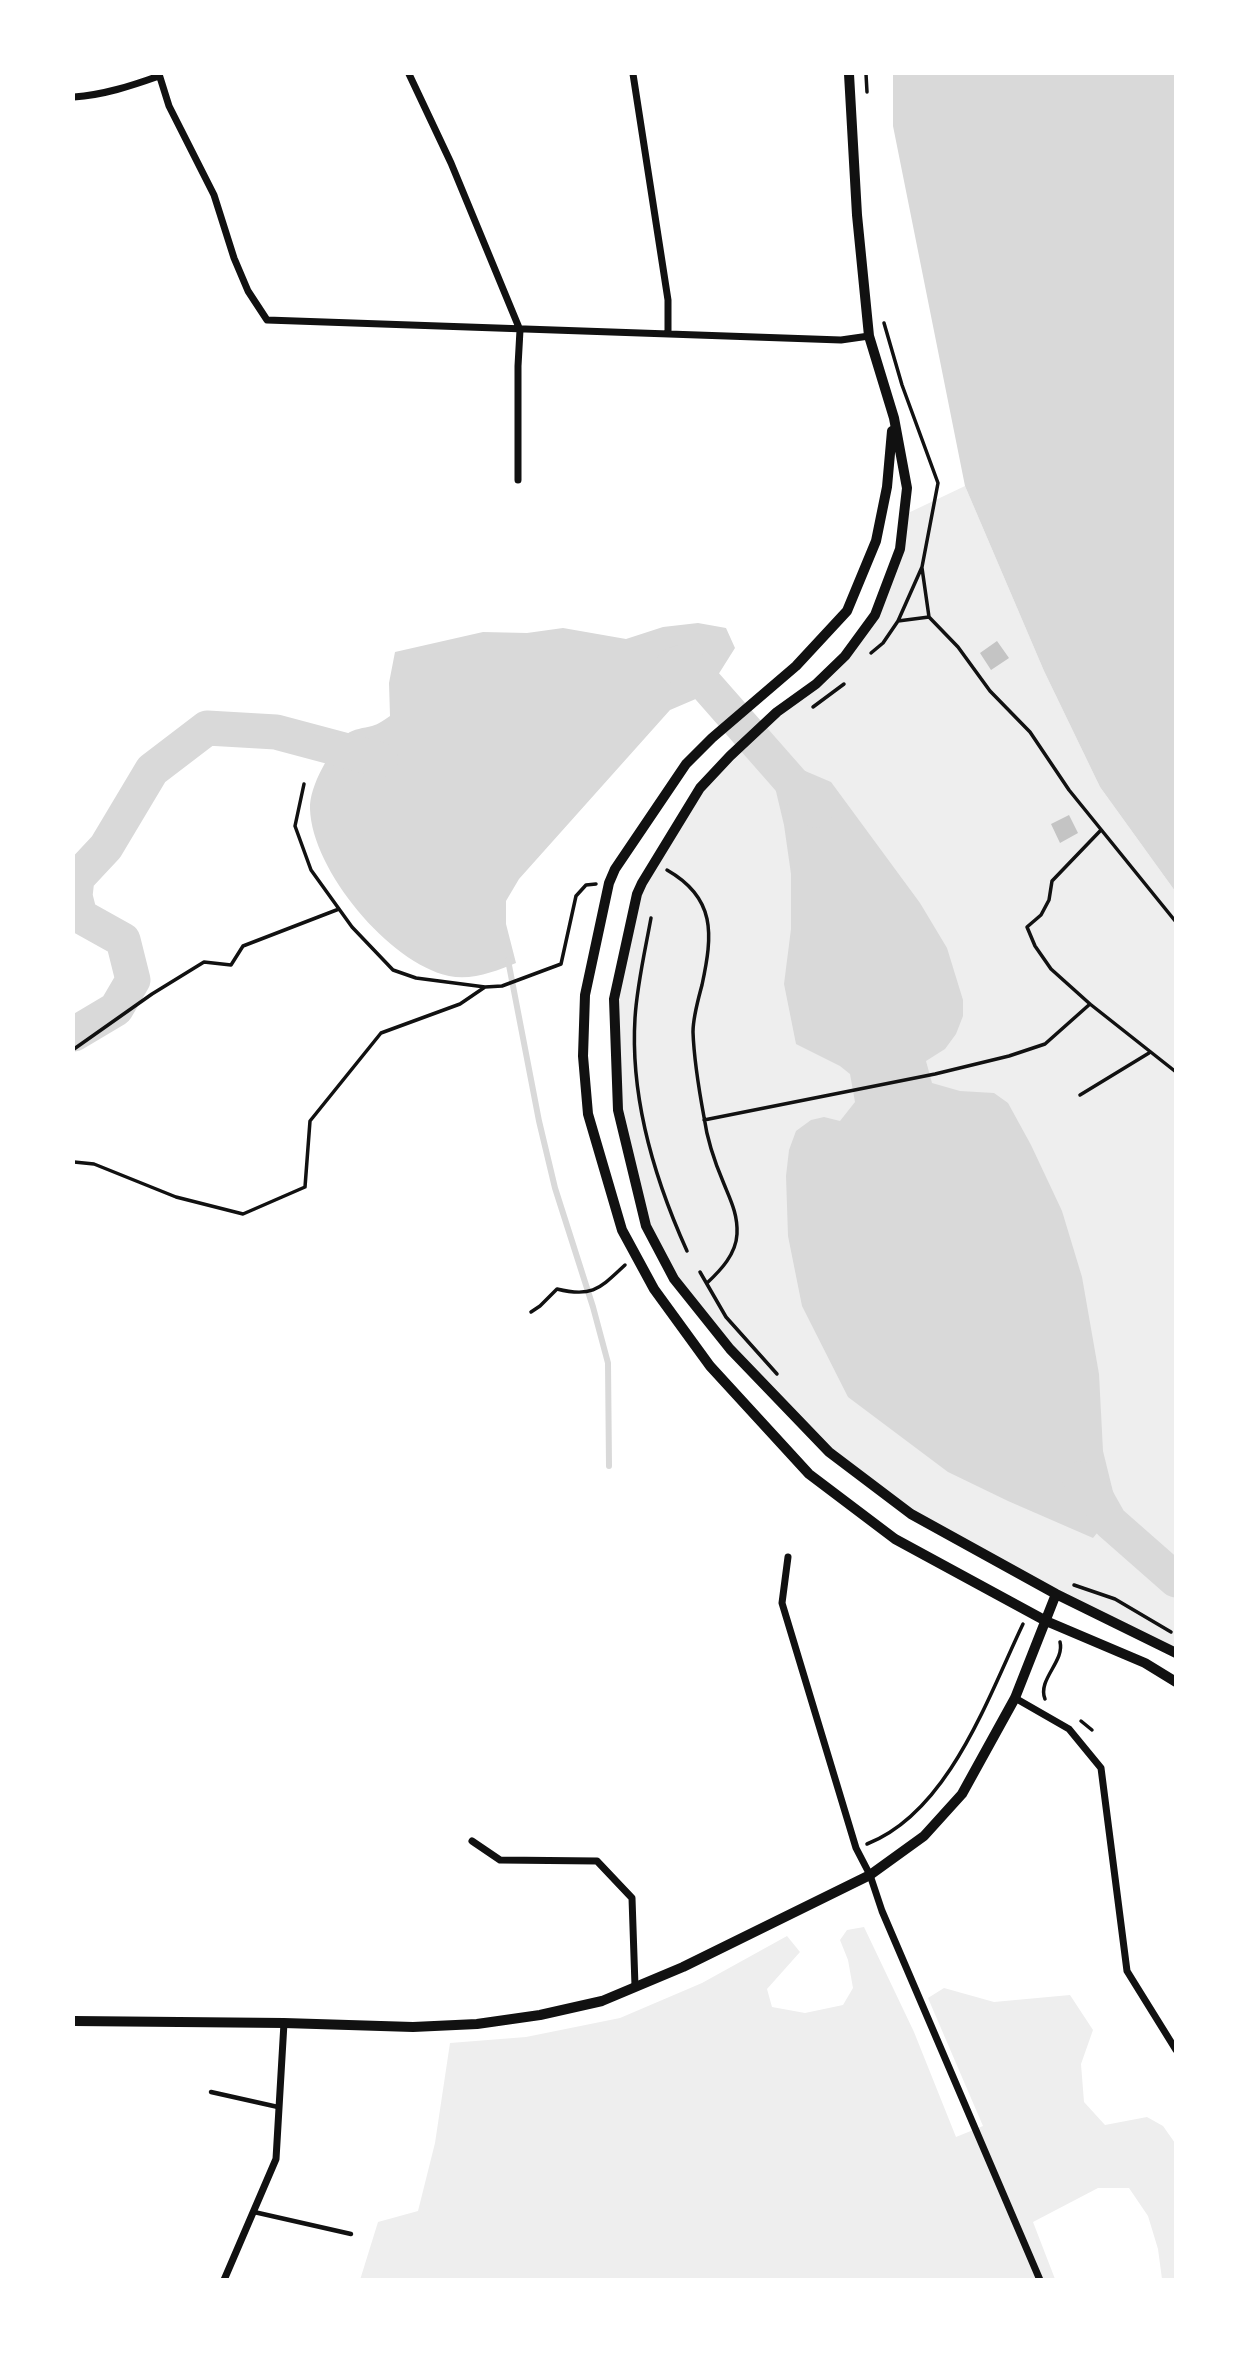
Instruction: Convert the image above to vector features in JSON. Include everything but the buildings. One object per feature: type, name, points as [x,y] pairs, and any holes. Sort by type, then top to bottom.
[{"type":"street","points":[[409,74],[451,163],[520,330],[517,366],[518,480]]},
{"type":"street","points":[[633,74],[668,300],[668,333]]},
{"type":"street","points":[[849,74],[857,215],[869,336],[894,418],[907,488],[900,550],[875,615],[845,656],[816,684],[777,712],[700,788],[642,883],[637,894],[614,999],[618,1110],[646,1226],[674,1279],[730,1349],[829,1452],[911,1514],[1056,1594],[1175,1654]]},
{"type":"street","points":[[74,97],[132,86],[159,75],[170,106],[214,195],[234,258],[248,291],[267,320],[841,340],[869,336]]},
{"type":"street","points":[[894,418],[887,487],[876,541],[847,611],[796,667],[712,738],[686,764],[615,869],[609,883],[586,995],[583,1056],[588,1114],[622,1230],[654,1289],[710,1366],[809,1474],[895,1539],[1046,1621],[1145,1663],[1175,1682]]},
{"type":"street","points":[[788,1557],[782,1603],[856,1848],[870,1875],[882,1911],[1040,2280]]},
{"type":"street","points":[[74,2021],[413,2027],[477,2024],[540,2015],[602,2001],[683,1967],[870,1875],[924,1836],[962,1794],[1014,1698],[1056,1594]]},
{"type":"street","points":[[1014,1698],[1069,1729],[1101,1768],[1127,1970],[1175,2050]]},
{"type":"street","points":[[472,1841],[500,1860],[597,1861],[632,1898],[635,1986]]},
{"type":"street","points":[[224,2280],[276,2159],[284,2023]]},
{"type":"lane","points":[[211,2092],[278,2107]]},
{"type":"lane","points":[[253,2211],[351,2234]]},
{"type":"path","points":[[866,74],[867,99]]},
{"type":"path","points":[[871,653],[883,643],[898,621],[922,568],[938,483],[902,385],[884,322]]},
{"type":"path","points":[[922,568],[929,617],[958,648],[990,691],[1030,732],[1069,790],[1175,922]]},
{"type":"path","points":[[898,621],[929,617]]},
{"type":"path","points":[[304,784],[295,826],[311,870],[352,927],[393,970],[416,978],[485,987],[502,986],[561,964],[576,896],[586,885],[609,883]]},
{"type":"path","points":[[1101,830],[1052,881],[1049,900],[1041,915],[1027,927],[1035,946],[1051,969],[1175,1072]]},
{"type":"path","points":[[667,870],[685,880],[698,895],[706,913],[708,936],[693,1032],[704,1120],[719,1172],[737,1213],[737,1238],[723,1269],[708,1283]]},
{"type":"path","points":[[74,1049],[152,994],[204,962],[231,965],[243,946],[339,909]]},
{"type":"path","points":[[651,918],[635,1018],[638,1090],[655,1171],[687,1251]]},
{"type":"path","points":[[74,1162],[94,1164],[176,1197],[243,1214],[304,1186],[310,1121],[381,1033],[460,1004],[485,987]]},
{"type":"path","points":[[704,1120],[935,1074],[1009,1056],[1045,1044],[1090,1004]]},
{"type":"path","points":[[1080,1095],[1149,1053]]},
{"type":"path","points":[[531,1311],[557,1289],[580,1293],[604,1286],[636,1255]]},
{"type":"path","points":[[700,1272],[726,1317],[780,1377]]},
{"type":"path","points":[[1072,1584],[1115,1599],[1175,1635]]},
{"type":"path","points":[[856,1848],[892,1830],[915,1812],[942,1782],[966,1743],[1016,1638]]},
{"type":"path","points":[[1046,1701],[1042,1695],[1044,1687],[1061,1649],[1061,1643]]},
{"type":"path","points":[[1073,1716],[1092,1730]]},
{"type":"shaded area","points":[[893,74],[1175,74],[1175,891],[1100,787],[1044,671],[965,486],[893,126]]},
{"type":"shaded area","points":[[965,486],[1044,671],[1100,787],[1175,891],[1175,1653],[911,1514],[829,1452],[674,1279],[646,1226],[618,1110],[614,999],[637,894],[700,788],[816,684],[875,615],[906,514]]},
{"type":"shaded area","points":[[698,623],[726,628],[735,648],[718,675],[698,698],[670,710],[519,879],[506,901],[506,924],[516,963],[475,976],[449,976],[426,968],[402,953],[379,934],[358,911],[324,859],[314,833],[311,800],[322,768],[347,734],[375,725],[390,716],[389,683],[395,652],[483,632],[527,633],[563,628],[626,639],[663,627]]},
{"type":"shaded area","points":[[791,765],[831,782],[920,903],[947,948],[963,1000],[963,1016],[956,1034],[945,1049],[926,1061],[932,1083],[960,1091],[994,1093],[1008,1103],[1062,1211],[1082,1277],[1099,1374],[1103,1451],[1117,1508],[1093,1538],[948,1472],[848,1397],[802,1306],[788,1236],[786,1176],[789,1150],[796,1131],[811,1120],[824,1117],[840,1121],[855,1102],[850,1074],[840,1066],[796,1044],[784,984],[791,929],[791,874],[784,825],[774,783]]},
{"type":"shaded area","points":[[864,1927],[914,2032],[956,2137],[983,2126],[928,1998],[944,1988],[994,2002],[1070,1995],[1093,2030],[1081,2064],[1084,2102],[1105,2125],[1147,2117],[1163,2126],[1175,2143],[1175,2279],[1162,2279],[1158,2249],[1148,2216],[1129,2188],[1098,2188],[1033,2222],[1055,2279],[360,2280],[378,2222],[418,2211],[435,2143],[450,2043],[526,2037],[620,2018],[702,1983],[787,1936],[800,1952],[767,1989],[772,2007],[805,2013],[843,2005],[853,1988],[848,1960],[840,1940],[847,1930]]},
{"type":"waterway","points":[[673,665],[685,661],[816,810]]},
{"type":"waterway","points":[[74,1034],[116,1009],[133,980],[123,940],[80,916],[75,896],[77,878],[106,847],[152,770],[207,728],[276,732],[381,760]]},
{"type":"waterway","points":[[508,960],[539,1121],[555,1188],[608,1363],[609,1466]]},
{"type":"waterway","points":[[1080,1479],[1092,1490],[1110,1522],[1176,1580]]}]
